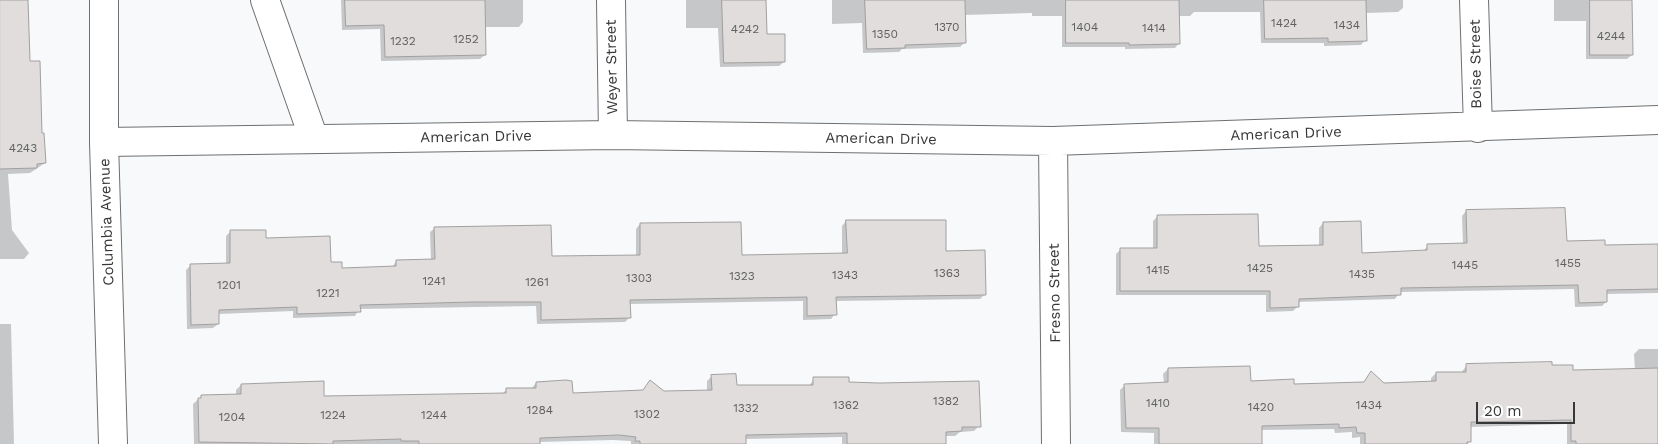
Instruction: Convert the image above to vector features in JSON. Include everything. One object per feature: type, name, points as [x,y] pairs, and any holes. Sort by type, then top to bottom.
[{"type":"street","name":"Columbia Avenue","points":[[104,0],[104,142],[113,444]]},
{"type":"street","points":[[265,0],[314,139]]},
{"type":"street","name":"Weyer Street","points":[[611,0],[613,134]]},
{"type":"street","name":"Boise Street","points":[[1474,0],[1478,128]]},
{"type":"street","name":"American Drive","points":[[104,142],[613,134],[1053,141],[1478,128],[1658,120]]},
{"type":"street","name":"Fresno Street","points":[[1053,141],[1056,444]]},
{"type":"building","points":[[0,0],[28,0],[30,61],[40,61],[42,133],[44,133],[46,163],[37,164],[37,168],[0,169]]},
{"type":"building","points":[[345,0],[485,0],[486,55],[385,57],[384,25],[346,26]]},
{"type":"building","points":[[722,0],[766,0],[767,34],[785,34],[785,62],[724,63]]},
{"type":"building","points":[[865,0],[965,0],[966,43],[905,45],[905,48],[867,49]]},
{"type":"building","points":[[1066,0],[1179,0],[1180,44],[1066,43]]},
{"type":"building","points":[[1264,0],[1366,0],[1367,41],[1328,42],[1328,38],[1265,39]]},
{"type":"building","points":[[1590,0],[1632,0],[1633,55],[1590,55]]},
{"type":"building","points":[[1565,208],[1567,241],[1605,240],[1605,245],[1658,244],[1658,289],[1607,290],[1607,302],[1579,303],[1578,285],[1401,288],[1401,295],[1299,299],[1299,307],[1270,308],[1270,291],[1120,291],[1120,248],[1157,248],[1157,215],[1258,214],[1259,246],[1323,245],[1323,222],[1361,221],[1362,253],[1427,250],[1427,244],[1467,243],[1466,210]]},
{"type":"building","points":[[846,220],[946,220],[946,251],[985,250],[986,295],[836,297],[837,315],[807,316],[807,297],[630,300],[631,318],[541,320],[541,302],[473,302],[360,305],[361,312],[297,314],[297,307],[219,310],[219,324],[191,325],[190,264],[230,263],[230,230],[266,230],[266,238],[330,236],[331,262],[342,262],[342,268],[396,266],[396,260],[435,259],[434,227],[551,225],[552,256],[640,255],[640,223],[741,222],[742,255],[847,253]]},
{"type":"building","points":[[1552,362],[1552,365],[1573,365],[1573,370],[1658,368],[1658,444],[1576,444],[1576,441],[1571,441],[1571,420],[1471,422],[1471,442],[1467,442],[1467,444],[1365,444],[1365,433],[1357,433],[1356,427],[1339,428],[1339,424],[1262,426],[1262,444],[1159,444],[1159,428],[1126,428],[1124,384],[1168,382],[1168,368],[1250,366],[1251,381],[1294,379],[1294,384],[1364,382],[1371,371],[1384,383],[1436,381],[1436,372],[1466,372],[1466,364]]},
{"type":"building","points":[[736,374],[737,385],[813,385],[813,377],[849,377],[849,382],[879,383],[979,381],[981,427],[962,427],[962,431],[946,432],[946,444],[847,444],[847,433],[746,435],[746,444],[640,444],[640,441],[635,441],[636,437],[619,435],[540,438],[540,444],[419,444],[419,441],[401,441],[401,439],[333,441],[333,444],[199,442],[198,398],[201,398],[201,395],[241,394],[241,384],[324,381],[324,396],[506,393],[506,388],[536,388],[536,382],[566,380],[572,381],[573,393],[643,390],[650,380],[664,391],[712,390],[711,375]]}]
